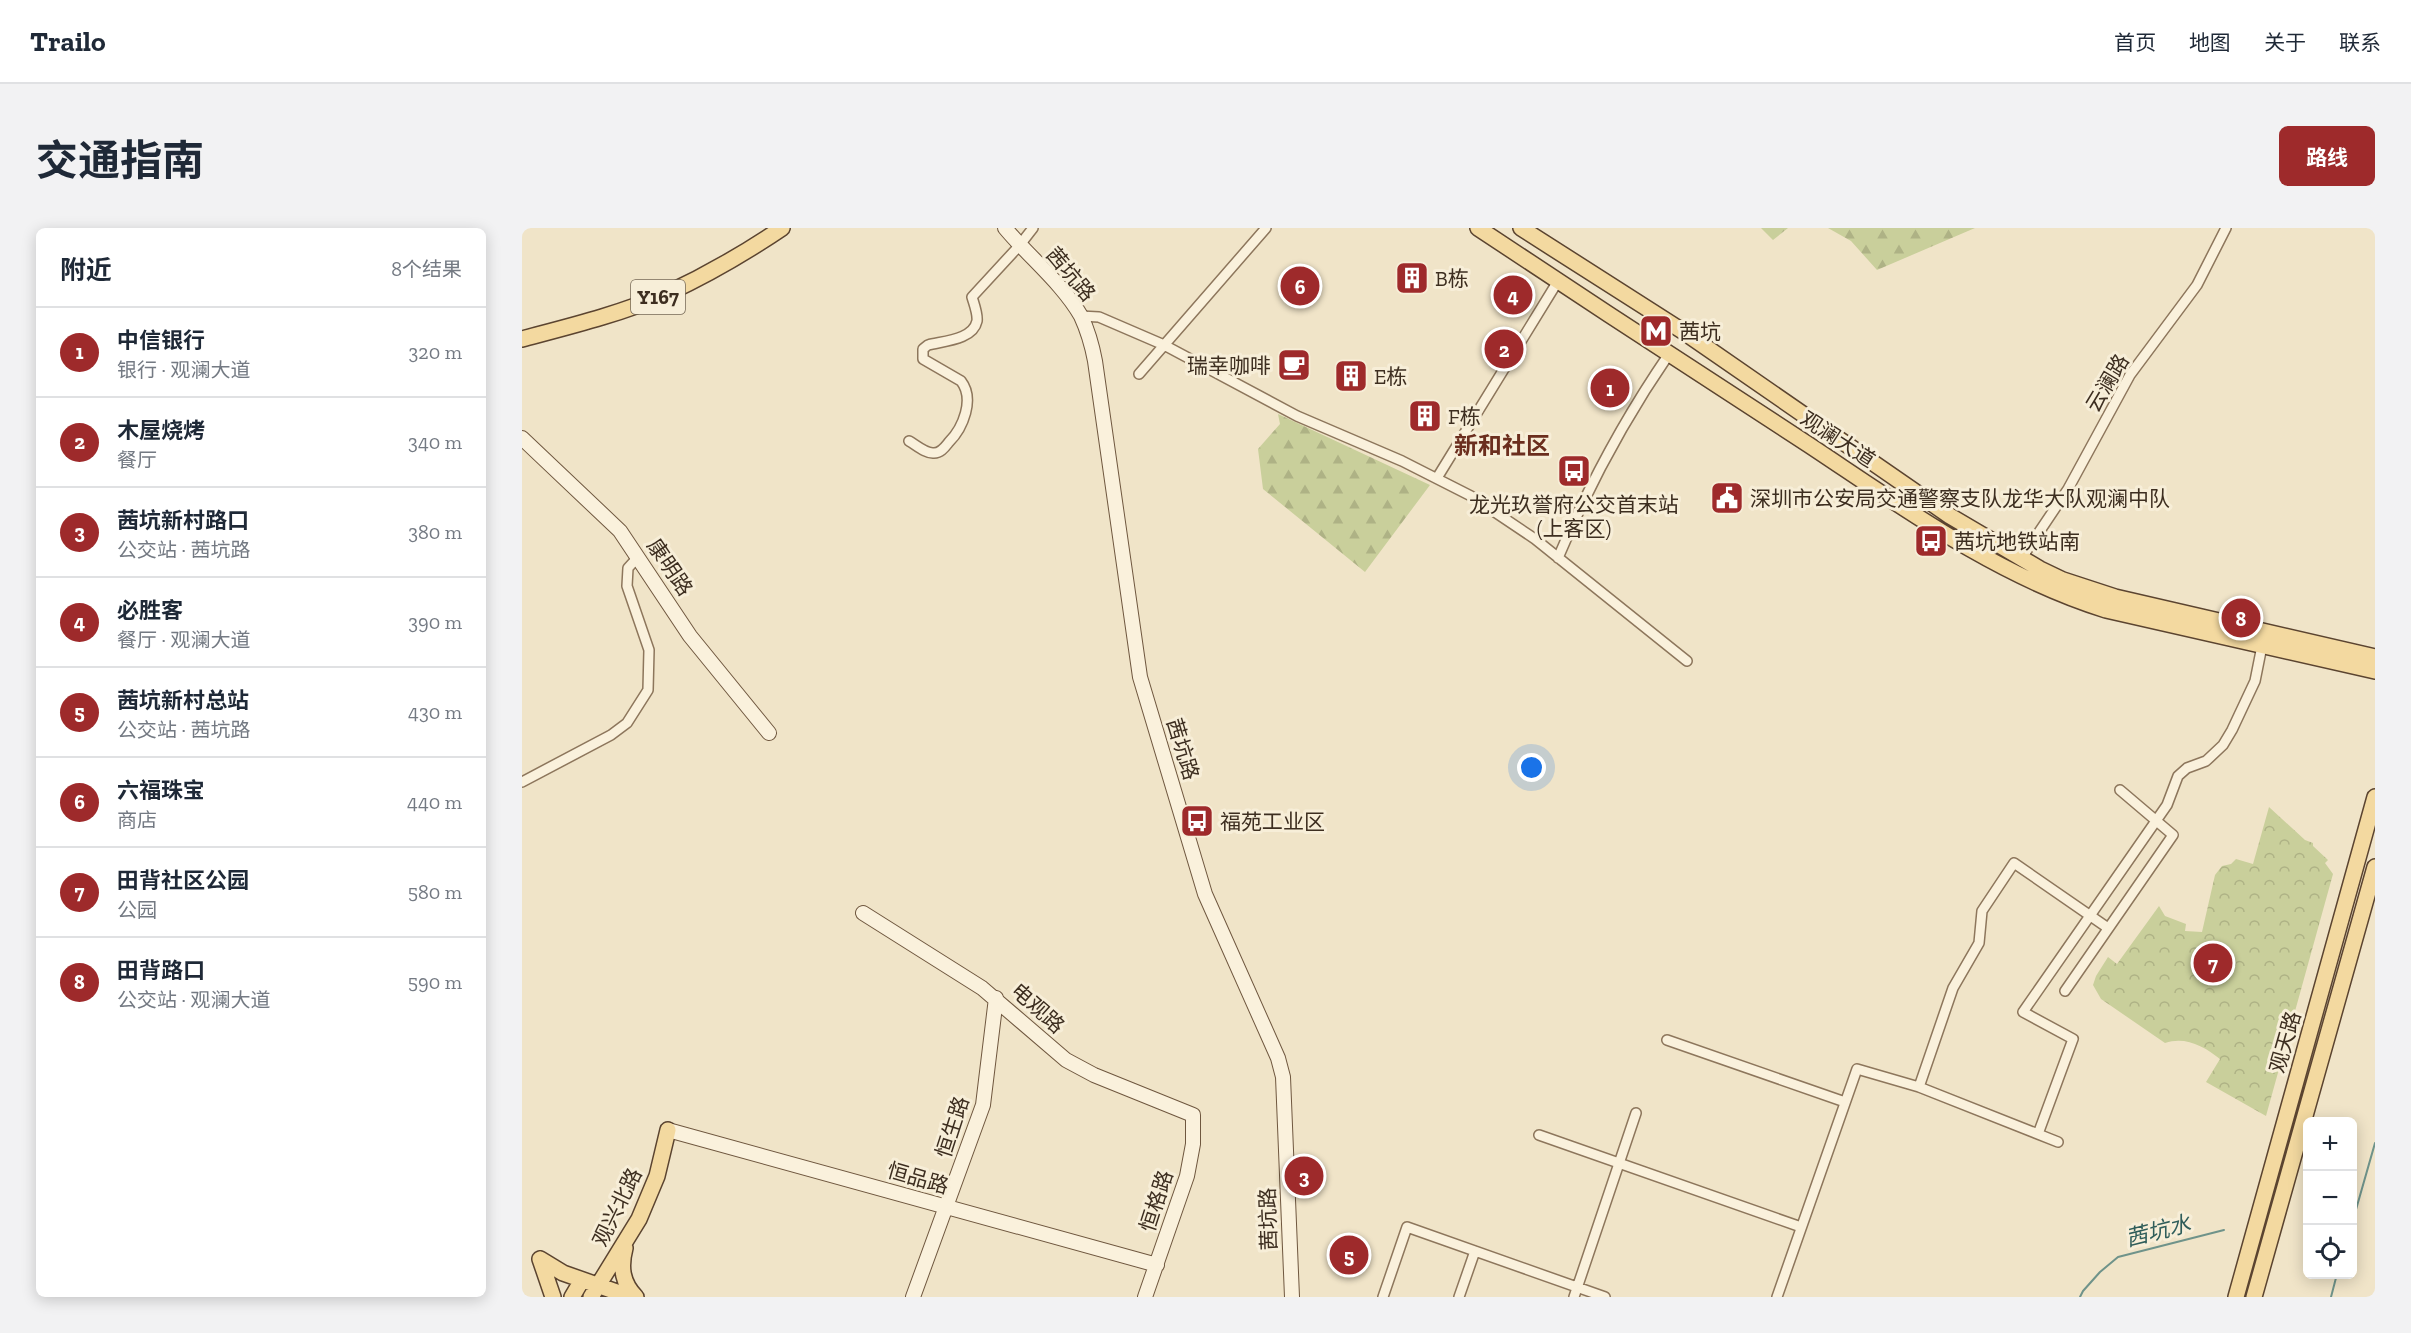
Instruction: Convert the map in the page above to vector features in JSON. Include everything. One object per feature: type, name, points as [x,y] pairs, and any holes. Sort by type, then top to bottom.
[{"type":"main road","name":"Y167","points":[[522,329],[618,302],[661,285],[703,265],[765,228]]},
{"type":"main road","name":"Y167","points":[[522,339],[621,311],[665,294],[708,274],[782,228]]},
{"type":"main road","name":"观澜大道","points":[[1478,228],[1970,549],[2004,568],[2073,600],[2106,610],[2262,646],[2373,664]]},
{"type":"main road","name":"观澜大道","points":[[1521,228],[1684,332],[1950,516],[2021,559],[2063,580],[2115,597],[2373,664]]},
{"type":"main road","name":"观天路","points":[[2236,1297],[2374,802]]},
{"type":"main road","name":"观天路","points":[[2254,1297],[2375,867]]},
{"type":"main road","name":"观兴北路","points":[[596,1293],[630,1236],[651,1192],[668,1130]]},
{"type":"main road","points":[[630,1236],[624,1251],[621,1269],[626,1284],[636,1297]]},
{"type":"main road","points":[[553,1297],[543,1275],[596,1293],[631,1297]]},
{"type":"street","name":"茜坑路","points":[[1005,228],[1067,296],[1090,337],[1140,677],[1205,894],[1278,1058],[1283,1077],[1292,1297]]},
{"type":"street","points":[[909,441],[928,452],[935,453],[941,451],[960,427],[966,406],[964,385],[923,359],[923,349],[928,345],[967,335],[974,329],[977,319],[972,297],[1033,228]]},
{"type":"street","points":[[1139,374],[1266,228]]},
{"type":"street","name":"云澜路","points":[[2021,559],[2068,489],[2130,375],[2197,285],[2226,228]]},
{"type":"street","points":[[1437,478],[1558,281]]},
{"type":"street","points":[[1080,316],[1099,317],[1164,345],[1298,416],[1437,478],[1493,510],[1558,558],[1687,661]]},
{"type":"street","points":[[1558,558],[1597,474],[1622,429],[1670,354]]},
{"type":"street","name":"康明路","points":[[522,438],[620,531],[690,636],[769,733]]},
{"type":"street","points":[[522,782],[611,735],[627,723],[648,690],[649,650],[627,586],[628,568],[638,557]]},
{"type":"street","points":[[2038,1134],[2073,1039],[2023,1012],[2167,805],[2178,776],[2187,768],[2205,761],[2223,745],[2254,681],[2262,646]]},
{"type":"street","points":[[2065,991],[2174,835],[2120,790]]},
{"type":"street","points":[[1919,1088],[1953,988],[1979,943],[1982,911],[2014,863],[2108,928]]},
{"type":"street","name":"电观路","points":[[863,914],[996,998],[1066,1060],[1094,1075],[1193,1115]]},
{"type":"street","name":"恒生路","points":[[913,1297],[983,1104],[996,998]]},
{"type":"street","points":[[1667,1040],[1845,1102]]},
{"type":"street","points":[[1777,1297],[1857,1069],[1919,1088],[2058,1142]]},
{"type":"street","points":[[1575,1292],[1636,1113]]},
{"type":"street","name":"恒格路","points":[[1145,1297],[1189,1169],[1193,1115]]},
{"type":"street","name":"恒品路","points":[[668,1130],[1157,1265]]},
{"type":"street","points":[[1539,1135],[1802,1227]]},
{"type":"street","points":[[1383,1297],[1407,1227],[1475,1251],[1575,1292],[1605,1297]]},
{"type":"street","points":[[1459,1297],[1475,1251]]},
{"type":"green space","points":[[1761,228],[1788,228],[1773,240]]},
{"type":"green space","points":[[1828,228],[1975,228],[1877,270],[1851,241]]},
{"type":"green space","points":[[1278,414],[1430,485],[1365,572],[1263,489],[1258,449],[1280,424]]},
{"type":"green space","points":[[2269,807],[2305,840],[2313,843],[2313,846],[2328,860],[2325,863],[2333,874],[2266,1116],[2206,1082],[2220,1059],[2214,1054],[2201,1046],[2187,1042],[2165,1043],[2101,999],[2093,985],[2108,957],[2117,964],[2159,906],[2165,916],[2186,924],[2185,931],[2202,932],[2215,875],[2222,866],[2231,864],[2236,859],[2253,864]]},
{"type":"waterway","name":"茜坑水","points":[[2357,1206],[2375,1143]]},
{"type":"waterway","name":"茜坑水","points":[[2080,1297],[2100,1272],[2118,1257],[2224,1230]]},
{"type":"waterway","points":[[2331,1297],[2336,1279]]},
{"type":"place","name":"B栋","points":[[1412,278]]},
{"type":"place","name":"六福珠宝","points":[[1300,286]]},
{"type":"place","name":"必胜客","points":[[1513,295]]},
{"type":"place","name":"茜坑","points":[[1656,331]]},
{"type":"place","name":"木屋烧烤","points":[[1504,349]]},
{"type":"place","name":"瑞幸咖啡","points":[[1294,365]]},
{"type":"place","name":"E栋","points":[[1351,376]]},
{"type":"place","name":"中信银行","points":[[1610,388]]},
{"type":"place","name":"F栋","points":[[1425,416]]},
{"type":"place","name":"龙光玖誉府公交首末站 (上客区)","points":[[1574,471]]},
{"type":"place","name":"深圳市公安局交通警察支队龙华大队观澜中队","points":[[1727,498]]},
{"type":"place","name":"茜坑地铁站南","points":[[1931,541]]},
{"type":"place","name":"田背路口","points":[[2241,618]]},
{"type":"place","name":"福苑工业区","points":[[1197,821]]},
{"type":"place","name":"田背社区公园","points":[[2213,963]]},
{"type":"place","name":"茜坑新村路口","points":[[1304,1176]]},
{"type":"place","name":"茜坑新村总站","points":[[1349,1255]]},
{"type":"district","name":"新和社区","points":[[1502,445]]}]
